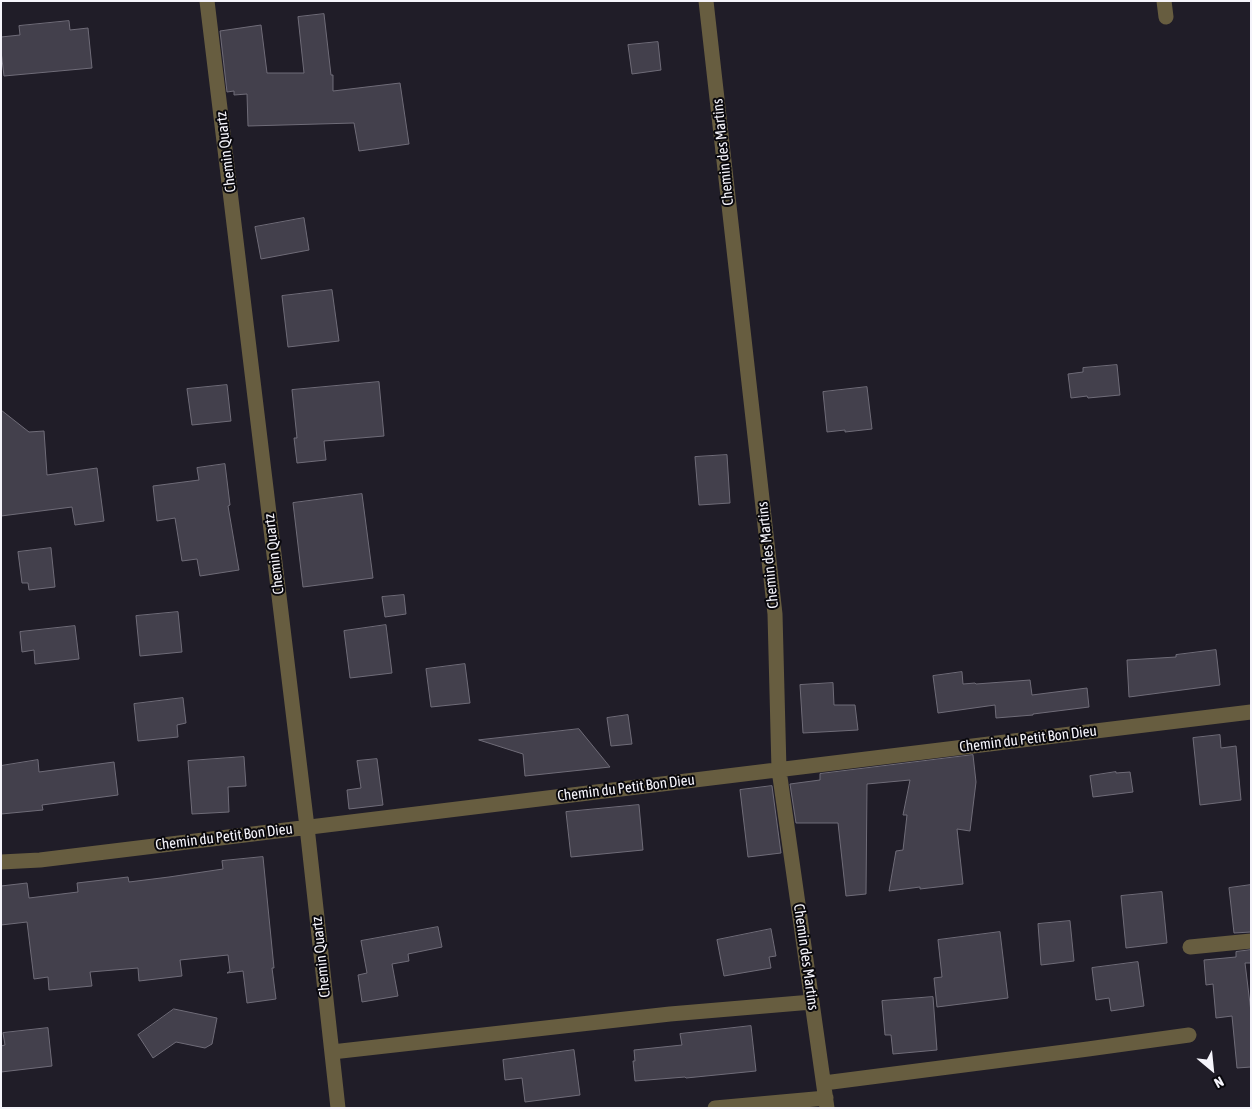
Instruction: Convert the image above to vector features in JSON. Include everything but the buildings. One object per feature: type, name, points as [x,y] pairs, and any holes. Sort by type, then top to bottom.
[{"type":"street","name":"Chemin Quartz","points":[[207,1],[307,827],[338,1108]]},
{"type":"street","name":"Chemin des Martins","points":[[706,1],[775,614],[779,770],[826,1096]]},
{"type":"street","points":[[1164,1],[1166,17]]},
{"type":"street","name":"Chemin du Petit Bon Dieu","points":[[1,862],[40,860],[1251,712]]},
{"type":"street","points":[[1190,947],[1251,940]]},
{"type":"street","points":[[332,1052],[670,1014],[812,1002]]},
{"type":"street","points":[[715,1108],[826,1096],[1069,1052],[1189,1035]]}]
